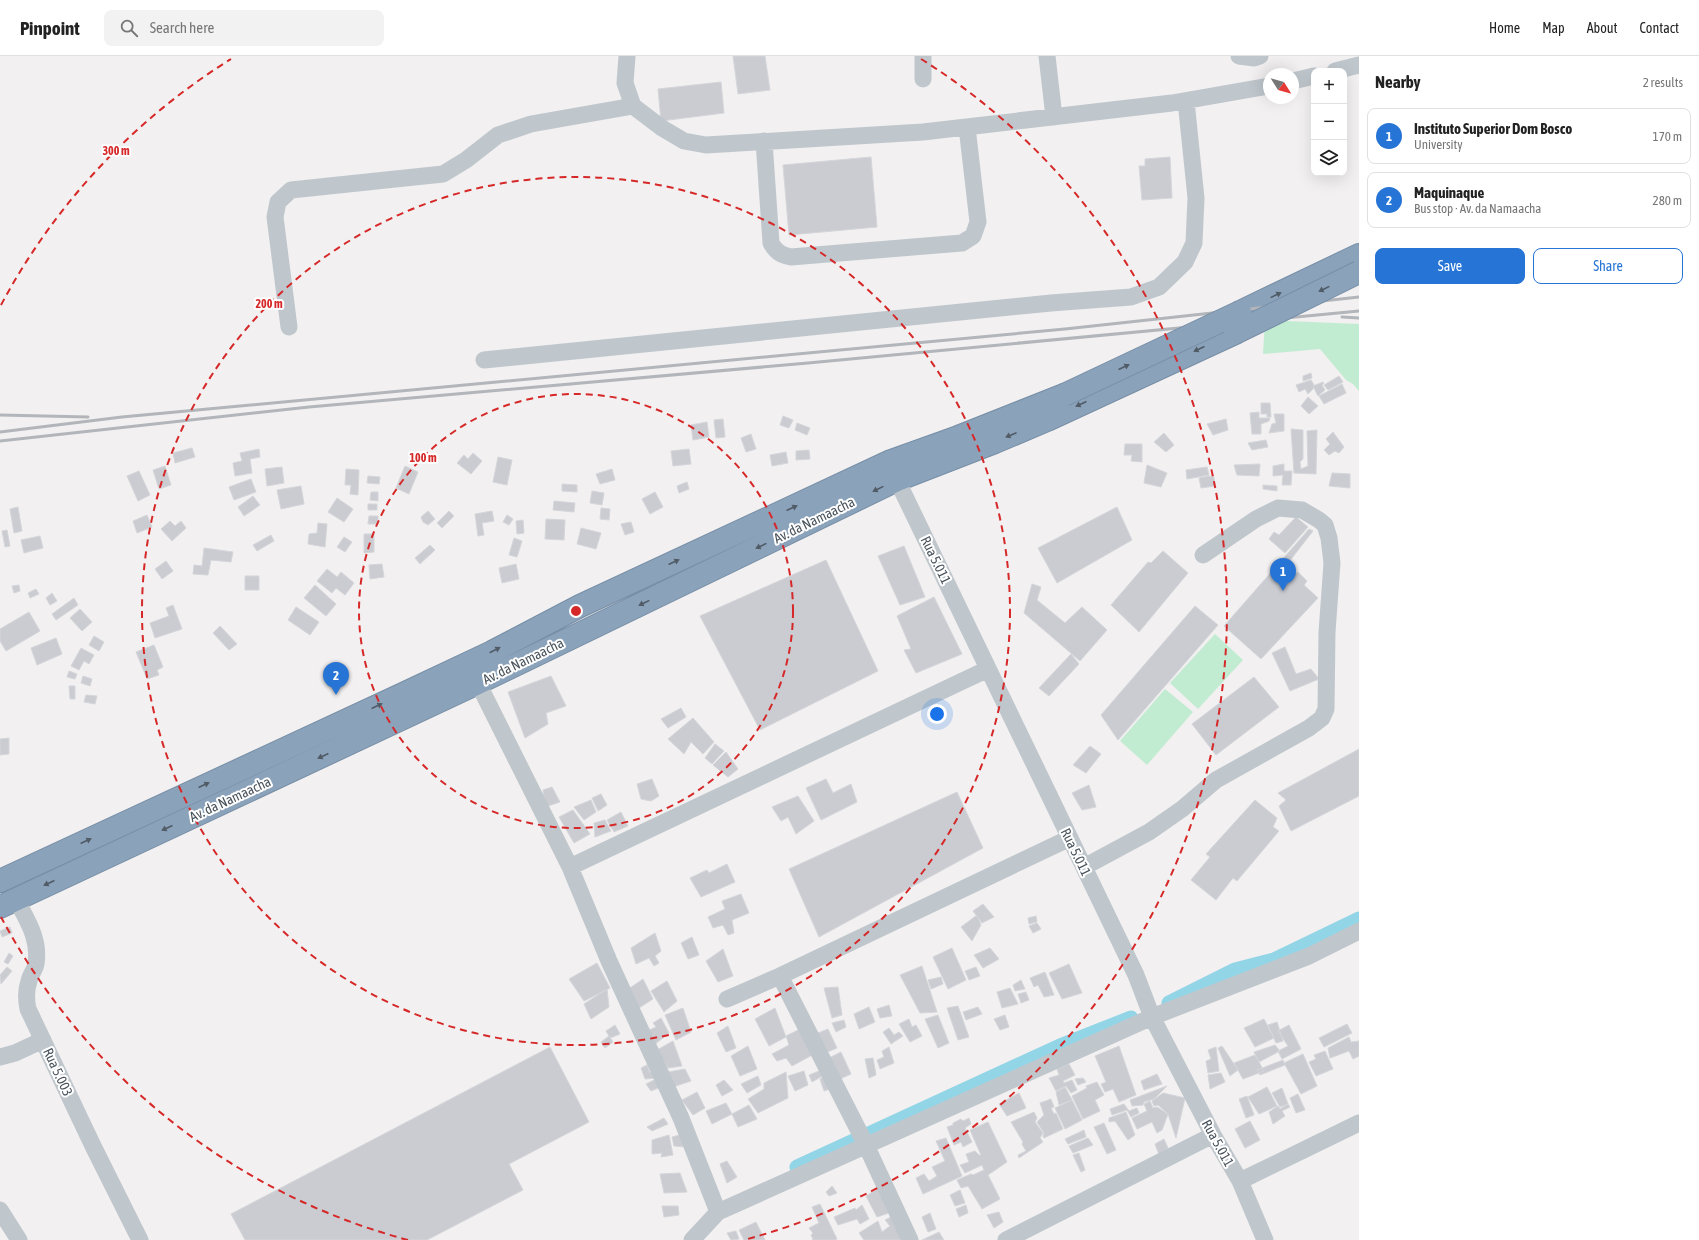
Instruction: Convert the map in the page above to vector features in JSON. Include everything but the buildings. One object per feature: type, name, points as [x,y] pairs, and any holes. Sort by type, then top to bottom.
[{"type":"highway","points":[[1238,323],[1359,255]]},
{"type":"highway","points":[[1238,323],[1359,272]]},
{"type":"highway","name":"Av. da Namaacha","points":[[8,903],[478,683],[958,438],[1238,323]]},
{"type":"highway","name":"Av. da Namaacha","points":[[0,881],[492,652],[580,606],[894,471],[995,442],[1047,420],[1238,323]]},
{"type":"street","points":[[628,56],[625,83],[633,106],[662,128],[684,141],[706,145],[923,132],[1186,101],[1263,87]]},
{"type":"street","points":[[923,56],[923,79]]},
{"type":"street","points":[[1047,56],[1054,117]]},
{"type":"street","points":[[1239,56],[1254,58],[1260,56]]},
{"type":"street","points":[[1347,68],[1359,65]]},
{"type":"street","points":[[1299,80],[1311,77]]},
{"type":"street","points":[[484,360],[1051,303],[1131,297],[1159,287],[1185,262],[1194,243],[1196,198],[1186,101]]},
{"type":"street","points":[[289,327],[275,217],[278,202],[291,190],[443,174],[466,160],[498,135],[531,124],[633,106]]},
{"type":"street","points":[[764,141],[771,243],[776,251],[784,256],[791,257],[962,243],[973,236],[978,222],[967,127]]},
{"type":"street","name":"Rua 5.011","points":[[894,471],[1136,974],[1152,1018],[1213,1135],[1240,1181],[1265,1240]]},
{"type":"street","points":[[1084,867],[1149,832],[1182,809],[1216,780],[1309,728],[1322,718],[1326,709],[1327,632],[1332,563],[1329,538],[1325,525],[1302,510],[1278,508],[1256,519],[1203,555]]},
{"type":"street","points":[[570,867],[988,669]]},
{"type":"street","points":[[478,683],[570,867],[608,961],[681,1118],[718,1212]]},
{"type":"street","points":[[727,998],[780,976],[1070,838]]},
{"type":"street","name":"Rua 5.003","points":[[8,903],[33,932],[37,948],[36,966],[28,982],[26,1000],[28,1009],[93,1146],[140,1240]]},
{"type":"street","points":[[699,1237],[718,1212],[1152,1018],[1309,956],[1359,931]]},
{"type":"street","points":[[780,976],[866,1145],[910,1240]]},
{"type":"street","points":[[0,1057],[15,1053],[43,1040]]},
{"type":"street","points":[[1240,1181],[1359,1123]]},
{"type":"street","points":[[1006,1240],[1213,1135]]},
{"type":"street","points":[[0,1210],[19,1240]]},
{"type":"green space","points":[[1265,320],[1359,324],[1359,391],[1353,384],[1346,380],[1320,349],[1263,354]]},
{"type":"green space","points":[[1215,634],[1243,660],[1198,709],[1170,683]]},
{"type":"green space","points":[[1165,689],[1193,712],[1147,765],[1120,741]]},
{"type":"waterway","points":[[1169,1003],[1235,970],[1274,960],[1359,919]]},
{"type":"waterway","points":[[797,1167],[1060,1046],[1131,1018]]},
{"type":"railway","points":[[0,432],[122,417],[1065,329],[1359,297]]},
{"type":"railway","points":[[0,441],[309,407],[808,363],[1359,311]]},
{"type":"railway","points":[[1342,317],[1359,318]]},
{"type":"railway","points":[[0,415],[88,417]]},
{"type":"place","name":"Instituto Superior Dom Bosco","points":[[1283,591]]},
{"type":"place","name":"Maquinaque","points":[[336,695]]}]
